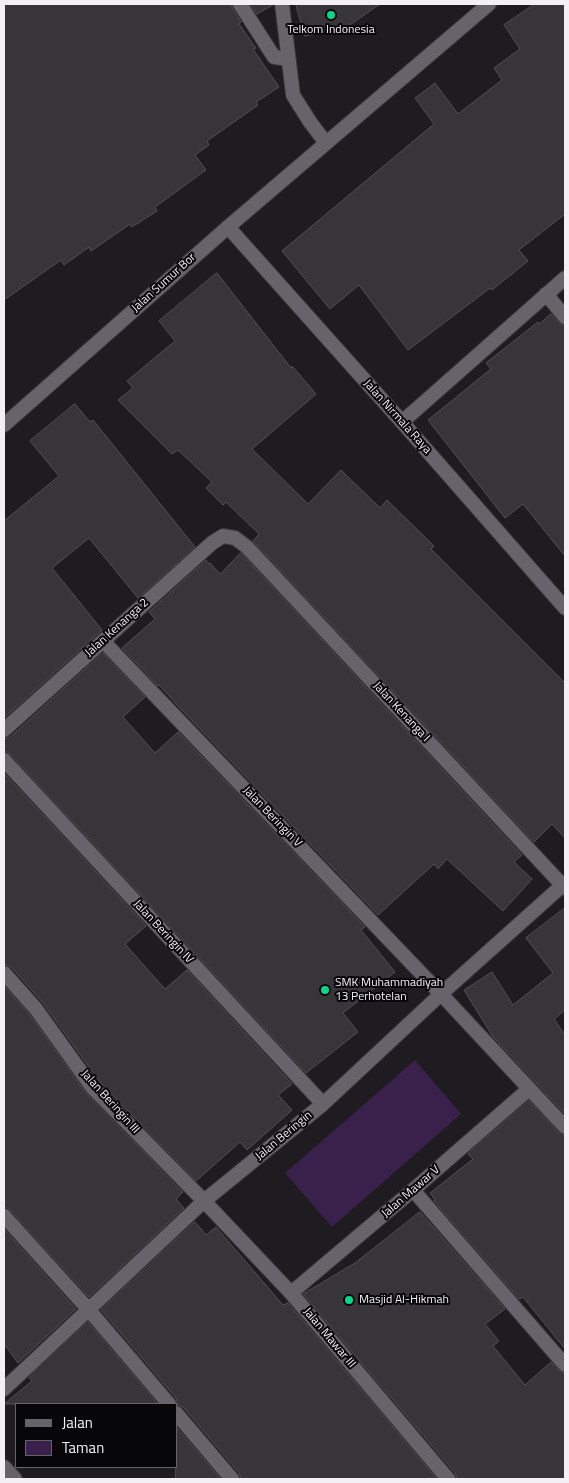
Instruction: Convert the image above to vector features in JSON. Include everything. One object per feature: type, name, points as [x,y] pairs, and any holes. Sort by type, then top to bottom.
[{"type":"street","points":[[240,4],[274,57],[288,59]]},
{"type":"street","points":[[282,4],[293,95],[326,143]]},
{"type":"street","name":"Jalan Sumur Bor","points":[[4,425],[228,227],[489,4]]},
{"type":"street","name":"Jalan Nirmala Raya","points":[[228,227],[565,608]]},
{"type":"street","points":[[402,422],[565,278]]},
{"type":"street","points":[[546,294],[565,317]]},
{"type":"street","name":"Jalan Kenanga 2","points":[[4,730],[212,543],[223,536],[235,538]]},
{"type":"street","name":"Jalan Kenanga I","points":[[235,538],[254,554],[564,886]]},
{"type":"street","name":"Jalan Beringin V","points":[[103,641],[442,994]]},
{"type":"street","name":"Jalan Beringin IV","points":[[4,760],[323,1104]]},
{"type":"street","name":"Jalan Beringin","points":[[4,1389],[204,1202],[323,1104],[442,994],[564,886]]},
{"type":"street","name":"Jalan Beringin III","points":[[4,973],[36,1009],[92,1087],[204,1202]]},
{"type":"street","points":[[442,994],[565,1127]]},
{"type":"street","name":"Jalan Mawar V","points":[[291,1293],[529,1089]]},
{"type":"street","points":[[413,1190],[565,1365]]},
{"type":"street","name":"Jalan Mawar III","points":[[204,1202],[291,1293],[448,1479]]},
{"type":"street","points":[[4,1216],[89,1310],[168,1403]]},
{"type":"street","points":[[178,1415],[232,1479]]},
{"type":"street","points":[[4,1467],[15,1479]]},
{"type":"green space","points":[[415,1060],[461,1114],[332,1227],[285,1173]]},
{"type":"building","points":[[4,4],[231,4],[241,22],[239,24],[256,48],[253,49],[279,87],[256,102],[258,105],[207,141],[209,145],[195,155],[206,170],[155,207],[157,211],[132,227],[130,224],[91,251],[89,247],[64,265],[61,260],[4,300]]},
{"type":"building","points":[[250,4],[273,4],[273,5],[257,14]]},
{"type":"building","name":"Telkom Indonesia","points":[[296,4],[380,4],[347,27],[305,36]]},
{"type":"building","points":[[535,4],[565,4],[565,214],[519,250],[528,261],[492,290],[490,288],[408,350],[359,285],[330,309],[282,251],[434,124],[415,98],[435,83],[458,114],[502,80],[494,68],[520,49],[504,25]]},
{"type":"building","points":[[217,273],[291,368],[292,366],[316,394],[252,449],[308,504],[341,470],[380,508],[387,500],[434,546],[431,549],[565,683],[565,838],[552,824],[534,842],[253,541],[259,534],[226,502],[223,505],[206,488],[212,482],[178,450],[172,454],[118,400],[133,388],[127,381],[175,341],[159,321]]},
{"type":"building","points":[[551,314],[559,323],[565,326],[565,556],[523,504],[505,518],[428,420],[491,369],[486,363]]},
{"type":"building","points":[[75,404],[90,422],[93,420],[195,547],[138,598],[89,538],[52,568],[102,630],[4,718],[4,521],[59,476],[30,441]]},
{"type":"building","points":[[241,553],[522,855],[514,862],[532,879],[503,911],[447,859],[438,869],[434,864],[378,915],[122,648],[155,619],[149,612],[206,560],[220,574]]},
{"type":"building","points":[[103,653],[145,697],[123,717],[155,753],[178,732],[365,927],[361,930],[395,972],[343,1013],[358,1032],[306,1073],[10,754],[4,751],[4,739],[10,737]]},
{"type":"building","points":[[4,773],[146,926],[125,944],[165,989],[187,970],[292,1084],[278,1095],[292,1110],[247,1150],[240,1142],[196,1181],[99,1081],[43,1003],[11,967],[4,964]]},
{"type":"building","points":[[565,908],[565,1010],[554,1019],[565,1035],[565,1114],[493,1037],[464,990],[492,972],[513,1005],[553,973],[526,938]]},
{"type":"building","points":[[4,986],[29,1014],[86,1093],[183,1192],[176,1199],[184,1208],[89,1297],[10,1210],[4,1207]]},
{"type":"building","points":[[529,1101],[559,1133],[565,1136],[565,1349],[523,1297],[519,1299],[434,1201],[430,1193],[473,1159],[468,1154]]},
{"type":"building","points":[[420,1212],[505,1309],[485,1324],[499,1341],[493,1346],[525,1385],[551,1362],[559,1371],[565,1374],[565,1479],[457,1479],[455,1473],[303,1294],[355,1263]]},
{"type":"building","points":[[195,1222],[206,1235],[216,1227],[283,1305],[288,1303],[437,1479],[241,1479],[239,1473],[183,1407],[178,1405],[176,1398],[101,1310]]},
{"type":"building","points":[[4,1229],[76,1309],[18,1363],[4,1344]]},
{"type":"building","points":[[88,1322],[157,1403],[4,1404],[32,1381],[29,1377]]},
{"type":"building","points":[[178,1429],[221,1479],[176,1479],[176,1468],[178,1468]]},
{"type":"place","name":"Telkom Indonesia","points":[[331,15]]},
{"type":"place","name":"SMK Muhammadiyah 13 Perhotelan","points":[[325,990]]},
{"type":"place","name":"Masjid Al-Hikmah","points":[[349,1300]]}]
